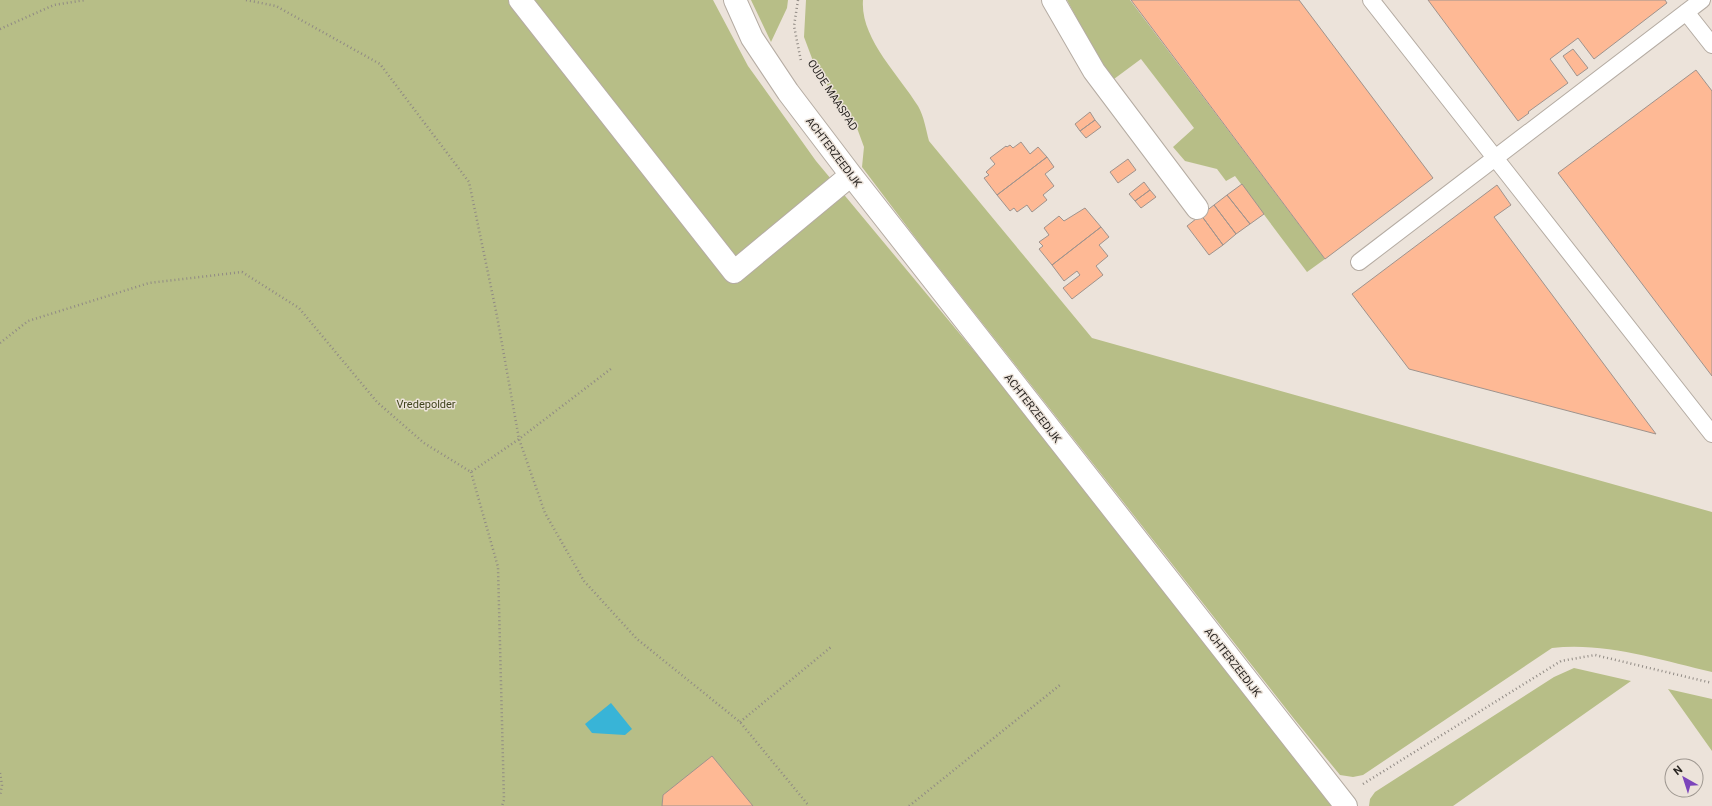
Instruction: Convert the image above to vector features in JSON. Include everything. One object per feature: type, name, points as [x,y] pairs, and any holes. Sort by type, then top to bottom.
[{"type":"street","points":[[520,0],[734,272],[851,175]]},
{"type":"street","name":"ACHTERZEEDIJK","points":[[735,0],[752,38],[788,92],[851,175],[1344,803]]},
{"type":"street","points":[[1053,0],[1094,71],[1197,208]]},
{"type":"lane","points":[[1371,0],[1712,434]]},
{"type":"lane","points":[[1359,262],[1702,0]]},
{"type":"lane","points":[[1686,12],[1712,45]]},
{"type":"path","points":[[0,29],[54,5],[85,0]]},
{"type":"path","points":[[246,0],[276,6],[380,64],[469,182],[497,316],[520,439],[545,513],[584,581],[637,638],[740,722],[809,806]]},
{"type":"path","name":"OUDE MAASPAD","points":[[798,0],[794,26],[802,64]]},
{"type":"path","points":[[0,343],[28,321],[149,283],[242,272],[299,308],[377,402],[424,443],[472,472],[498,567],[504,800],[502,806]]},
{"type":"path","points":[[472,472],[520,439],[612,368]]},
{"type":"path","points":[[740,722],[831,647]]},
{"type":"path","points":[[1344,803],[1366,782],[1561,661],[1595,654],[1712,683]]},
{"type":"path","points":[[909,806],[1060,684]]},
{"type":"path","points":[[0,773],[2,785],[0,796]]},
{"type":"green space","name":"Vredepolder","points":[[0,0],[713,0],[748,66],[816,161],[1353,806],[0,806]]},
{"type":"green space","points":[[751,0],[788,0],[787,8],[771,42]]},
{"type":"green space","points":[[806,0],[863,0],[864,14],[874,42],[882,56],[918,106],[929,141],[1092,338],[1712,512],[1712,672],[1633,653],[1613,650],[1572,647],[1552,648],[1363,775],[1353,777],[1340,775],[924,249],[862,167],[864,147],[857,128],[830,90],[813,61],[804,37]]},
{"type":"green space","points":[[1067,0],[1130,0],[1325,259],[1307,272],[1235,176],[1226,181],[1217,169],[1185,161],[1173,147],[1194,128],[1141,59],[1114,79],[1108,77]]},
{"type":"green space","points":[[1574,668],[1631,681],[1453,806],[1369,806],[1370,799],[1375,792],[1554,677]]},
{"type":"green space","points":[[1668,689],[1712,699],[1712,751]]},
{"type":"water","points":[[611,703],[632,729],[625,735],[592,733],[585,724]]},
{"type":"building","points":[[1131,0],[1299,0],[1433,178],[1325,259]]},
{"type":"building","points":[[1428,0],[1665,0],[1667,3],[1594,59],[1578,38],[1550,59],[1568,83],[1518,121]]},
{"type":"building","points":[[1573,49],[1588,68],[1577,76],[1563,56]]},
{"type":"building","points":[[1696,70],[1712,91],[1712,376],[1558,173]]},
{"type":"building","points":[[1090,112],[1095,120],[1080,131],[1075,124]]},
{"type":"building","points":[[1095,120],[1101,127],[1086,138],[1080,131]]},
{"type":"building","points":[[1021,142],[1030,154],[1038,147],[1047,157],[997,195],[984,178],[989,175],[986,172],[995,164],[990,158],[1006,146],[1007,147],[1010,145],[1013,148]]},
{"type":"building","points":[[1047,157],[1054,167],[1045,174],[1054,186],[1043,195],[1047,200],[1032,212],[1027,205],[1017,212],[1014,208],[1010,211],[997,195]]},
{"type":"building","points":[[1128,159],[1136,170],[1118,183],[1110,172]]},
{"type":"building","points":[[1144,182],[1150,190],[1135,201],[1129,194]]},
{"type":"building","points":[[1242,184],[1264,214],[1250,224],[1227,195]]},
{"type":"building","points":[[1497,185],[1511,205],[1494,217],[1656,434],[1409,369],[1352,294]]},
{"type":"building","points":[[1150,190],[1156,197],[1141,208],[1135,201]]},
{"type":"building","points":[[1227,195],[1250,224],[1236,234],[1214,205]]},
{"type":"building","points":[[1214,205],[1236,234],[1223,245],[1201,215]]},
{"type":"building","points":[[1085,208],[1101,227],[1052,265],[1039,249],[1043,246],[1039,242],[1049,235],[1044,228],[1059,216],[1064,221]]},
{"type":"building","points":[[1201,215],[1223,245],[1209,255],[1187,226]]},
{"type":"building","points":[[1101,227],[1109,237],[1099,245],[1108,256],[1096,266],[1103,275],[1072,299],[1063,288],[1080,275],[1077,271],[1064,281],[1052,265]]},
{"type":"building","points":[[712,756],[753,806],[662,806],[663,795]]}]
